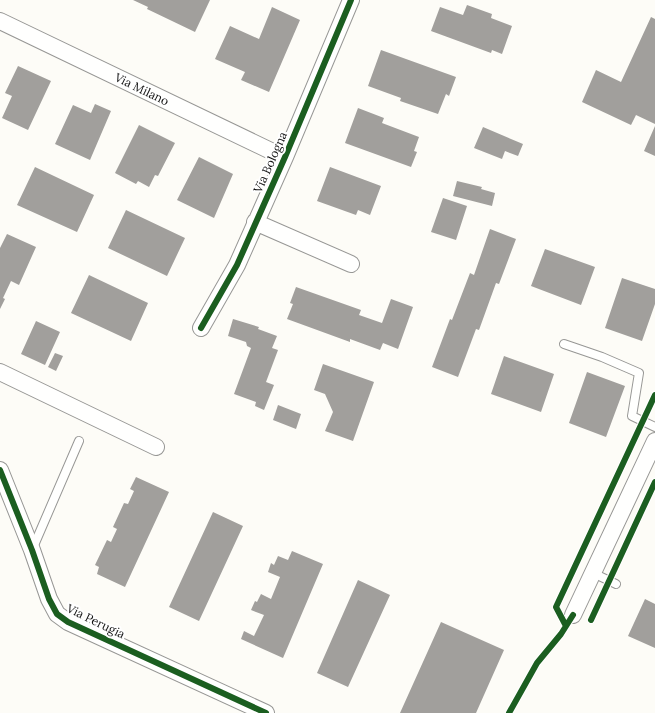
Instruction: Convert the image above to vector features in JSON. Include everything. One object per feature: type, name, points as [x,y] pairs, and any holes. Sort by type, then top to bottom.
[{"type":"street","name":"Via Bologna","points":[[201,328],[237,265],[285,157],[351,0]]},
{"type":"street","name":"Via Milano","points":[[0,21],[285,157]]},
{"type":"street","points":[[255,222],[351,264]]},
{"type":"street","points":[[0,372],[156,447]]},
{"type":"street","points":[[573,615],[655,441]]},
{"type":"street","name":"Via Perugia","points":[[2,480],[32,550],[49,599],[57,614],[68,622],[266,713]]},
{"type":"lane","points":[[564,344],[602,357],[639,373],[632,416],[655,427]]},
{"type":"lane","points":[[32,550],[79,440]]},
{"type":"lane","points":[[593,573],[616,584]]},
{"type":"building","points":[[133,0],[210,0],[195,32],[147,9],[148,7]]},
{"type":"building","points":[[467,5],[492,14],[491,18],[512,26],[502,54],[492,50],[491,53],[431,31],[440,7],[463,15]]},
{"type":"building","points":[[272,7],[300,20],[269,92],[241,80],[245,72],[215,59],[230,26],[259,39]]},
{"type":"building","points":[[651,17],[655,19],[655,124],[636,115],[631,125],[582,102],[596,70],[621,82]]},
{"type":"building","points":[[381,50],[456,77],[449,96],[446,94],[438,114],[400,101],[401,98],[368,86]]},
{"type":"building","points":[[18,66],[51,81],[28,130],[2,118],[12,96],[5,93]]},
{"type":"building","points":[[95,104],[111,111],[90,160],[55,144],[73,105],[91,113]]},
{"type":"building","points":[[358,108],[384,118],[382,123],[419,137],[414,151],[417,152],[411,167],[345,143]]},
{"type":"building","points":[[139,125],[175,143],[158,176],[155,175],[149,187],[138,181],[136,184],[115,173]]},
{"type":"building","points":[[655,126],[655,156],[644,151]]},
{"type":"building","points":[[483,127],[523,144],[518,156],[505,151],[502,159],[474,148]]},
{"type":"building","points":[[199,157],[233,174],[214,218],[177,200]]},
{"type":"building","points":[[35,167],[94,195],[77,232],[17,205]]},
{"type":"building","points":[[330,167],[381,186],[370,215],[358,210],[356,215],[317,201]]},
{"type":"building","points":[[457,181],[482,187],[481,189],[495,193],[492,206],[453,196]]},
{"type":"building","points":[[443,198],[467,206],[456,240],[431,232]]},
{"type":"building","points":[[126,210],[185,238],[167,276],[108,248]]},
{"type":"building","points":[[490,229],[516,239],[499,284],[496,283],[479,330],[476,329],[458,377],[432,367],[450,319],[452,320],[470,273],[474,275]]},
{"type":"building","points":[[7,234],[36,247],[19,285],[11,281],[3,298],[5,299],[0,309],[0,248]]},
{"type":"building","points":[[545,249],[595,267],[581,305],[531,286]]},
{"type":"building","points":[[89,275],[148,303],[131,341],[71,313]]},
{"type":"building","points":[[622,278],[655,289],[655,304],[642,341],[605,328]]},
{"type":"building","points":[[296,287],[361,310],[359,315],[382,323],[391,299],[413,307],[398,349],[383,343],[380,350],[350,339],[350,342],[287,319],[293,304],[290,303]]},
{"type":"building","points":[[233,319],[259,327],[258,329],[277,336],[272,348],[278,350],[266,382],[274,385],[264,410],[255,406],[256,402],[234,394],[251,348],[247,346],[246,342],[228,336]]},
{"type":"building","points":[[36,321],[60,332],[45,365],[21,354]]},
{"type":"building","points":[[55,353],[63,356],[56,371],[48,367]]},
{"type":"building","points":[[504,356],[554,374],[541,412],[491,394]]},
{"type":"building","points":[[323,364],[374,382],[353,441],[325,431],[333,412],[325,394],[314,390]]},
{"type":"building","points":[[587,372],[625,386],[606,437],[569,423]]},
{"type":"building","points":[[278,405],[301,414],[296,429],[273,420]]},
{"type":"building","points":[[136,477],[169,492],[125,587],[97,574],[99,567],[95,565],[107,540],[111,542],[117,529],[113,527],[124,503],[128,504],[134,491],[130,489]]},
{"type":"building","points":[[213,512],[243,526],[199,621],[169,607]]},
{"type":"building","points":[[292,551],[323,564],[283,658],[241,639],[244,631],[254,636],[264,615],[251,610],[255,601],[257,602],[261,594],[271,599],[280,577],[268,572],[271,563],[274,565],[278,556],[288,560]]},
{"type":"building","points":[[358,580],[390,595],[348,687],[317,673]]},
{"type":"building","points":[[645,599],[655,604],[655,648],[628,636]]},
{"type":"building","points":[[441,622],[504,650],[476,713],[400,713]]},
{"type":"cycle path","points":[[201,328],[237,265],[285,157],[351,0]]},
{"type":"cycle path","points":[[566,626],[556,607],[655,395]]},
{"type":"cycle path","points":[[0,470],[32,550],[49,599],[57,614],[68,622],[266,713]]},
{"type":"cycle path","points":[[591,620],[655,482]]},
{"type":"cycle path","points":[[509,713],[537,663],[561,634],[573,615]]}]
